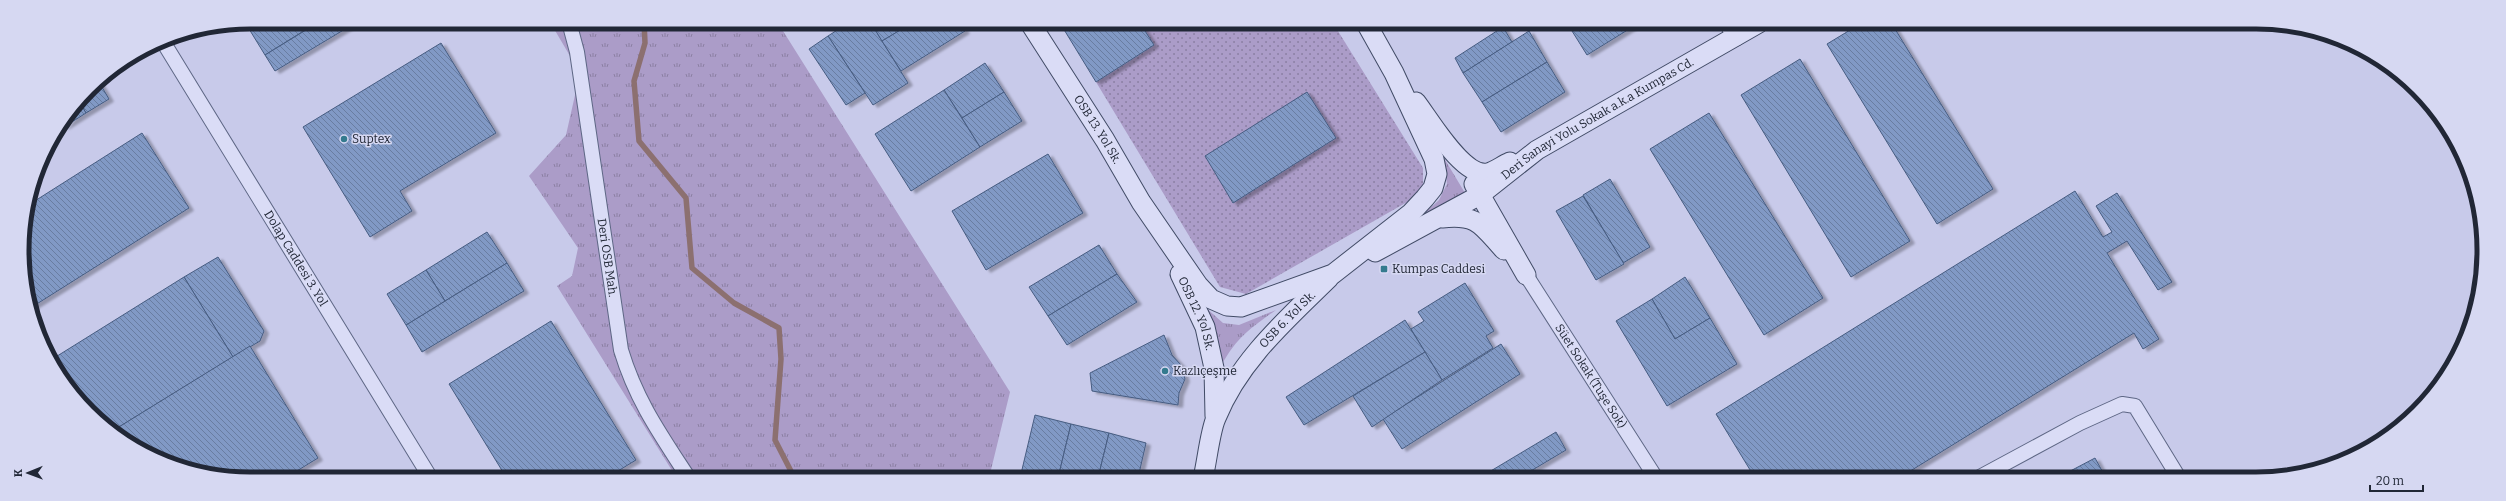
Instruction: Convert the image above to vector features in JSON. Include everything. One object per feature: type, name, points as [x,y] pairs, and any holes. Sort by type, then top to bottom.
[{"type":"main road","name":"OSB 13. Yol Sk.","points":[[1034,29],[1163,236]]},
{"type":"main road","points":[[1163,236],[1198,285],[1212,299],[1227,306],[1241,307],[1256,303],[1333,274],[1411,213],[1433,188],[1436,174],[1434,159],[1394,73],[1369,29]]},
{"type":"main road","name":"Deri Sanayi Yolu Sokak a.k.a Kumpas Cd.","points":[[1439,218],[1480,195],[1537,150],[1732,30]]},
{"type":"main road","points":[[1394,73],[1461,162],[1526,274]]},
{"type":"main road","points":[[1461,162],[1474,172],[1487,173],[1537,150]]},
{"type":"main road","points":[[1439,218],[1461,216],[1474,219],[1526,274]]},
{"type":"main road","name":"OSB 6. Yol Sk.","points":[[1204,472],[1215,419],[1239,374],[1263,344],[1333,274],[1439,218]]},
{"type":"main road","name":"OSB 12. Yol Sk.","points":[[1163,236],[1205,327],[1214,368],[1215,419]]},
{"type":"street","name":"Deri OSB Mah.","points":[[571,29],[577,52],[621,350],[630,379],[642,407],[685,472]]},
{"type":"street","name":"Dolap Caddesi 3. Yol","points":[[166,46],[427,472]]},
{"type":"street","points":[[1495,220],[1490,202],[1492,190],[1501,178]]},
{"type":"street","name":"Süet Sokak (Tuşe Sok)","points":[[1526,274],[1652,472]]},
{"type":"street","points":[[1989,472],[2080,424],[2122,404],[2135,406],[2175,472]]},
{"type":"green space","points":[[554,29],[782,29],[1010,392],[990,472],[673,472],[557,286],[572,276],[578,248],[529,176],[566,135],[580,73]]},
{"type":"green space","points":[[1144,29],[1337,29],[1423,168],[1423,193],[1246,294],[1220,287],[1096,82],[1154,45]]},
{"type":"green space","points":[[1444,158],[1465,193],[1410,227],[1439,200],[1447,184]]},
{"type":"green space","points":[[1205,307],[1223,323],[1239,325],[1276,310],[1243,336],[1231,350],[1219,370],[1219,352],[1216,337]]},
{"type":"building","points":[[249,29],[307,29],[265,55]]},
{"type":"building","points":[[308,29],[345,29],[275,71],[265,55]]},
{"type":"building","points":[[839,29],[875,29],[908,83],[873,105],[828,36]]},
{"type":"building","points":[[875,29],[902,29],[882,41]]},
{"type":"building","points":[[902,29],[964,29],[965,31],[901,71],[882,41]]},
{"type":"building","points":[[1064,29],[1144,29],[1154,45],[1096,82]]},
{"type":"building","points":[[1500,29],[1504,29],[1512,42],[1463,73],[1455,58]]},
{"type":"building","points":[[1571,29],[1629,29],[1587,55]]},
{"type":"building","points":[[1852,29],[1895,29],[1993,189],[1937,224],[1827,44]]},
{"type":"building","points":[[1529,31],[1547,62],[1482,102],[1463,73]]},
{"type":"building","points":[[828,36],[865,93],[846,105],[809,49]]},
{"type":"building","points":[[441,43],[496,133],[400,191],[412,211],[370,237],[303,127]]},
{"type":"building","points":[[1800,59],[1910,241],[1851,277],[1741,95]]},
{"type":"building","points":[[1547,62],[1565,92],[1501,132],[1482,102]]},
{"type":"building","points":[[985,63],[1004,92],[962,118],[944,90]]},
{"type":"building","points":[[102,86],[109,99],[86,113],[82,107]]},
{"type":"building","points":[[944,90],[980,147],[911,191],[875,134]]},
{"type":"building","points":[[1004,92],[1022,121],[980,147],[962,118]]},
{"type":"building","points":[[1307,92],[1336,138],[1233,203],[1205,156]]},
{"type":"building","points":[[82,107],[86,113],[68,124]]},
{"type":"building","points":[[1709,113],[1823,298],[1764,335],[1650,149]]},
{"type":"building","points":[[142,133],[189,208],[36,304],[29,265],[29,236],[35,201]]},
{"type":"building","points":[[1048,154],[1083,213],[986,270],[952,211]]},
{"type":"building","points":[[1610,179],[1650,247],[1623,263],[1583,195]]},
{"type":"building","points":[[2075,191],[2103,237],[2112,232],[2096,206],[2117,193],[2172,282],[2158,290],[2127,241],[2107,253],[2159,339],[2143,349],[2134,333],[1909,472],[1751,472],[1716,414]]},
{"type":"building","points":[[1583,196],[1624,264],[1596,280],[1556,211]]},
{"type":"building","points":[[487,232],[507,263],[445,301],[426,270]]},
{"type":"building","points":[[1099,245],[1117,274],[1048,316],[1029,287]]},
{"type":"building","points":[[218,257],[264,331],[260,341],[233,357],[184,277]]},
{"type":"building","points":[[507,263],[524,291],[422,352],[406,325]]},
{"type":"building","points":[[426,270],[445,301],[406,325],[387,294]]},
{"type":"building","points":[[1117,274],[1137,302],[1067,345],[1048,316]]},
{"type":"building","points":[[184,277],[233,357],[118,428],[104,417],[84,397],[66,374],[57,356]]},
{"type":"building","points":[[1685,277],[1710,318],[1675,339],[1652,299]]},
{"type":"building","points":[[1465,283],[1494,331],[1486,336],[1493,348],[1442,380],[1411,329],[1424,321],[1418,312]]},
{"type":"building","points":[[1652,299],[1675,339],[1710,318],[1737,364],[1667,406],[1616,321]]},
{"type":"building","points":[[1405,320],[1425,352],[1304,425],[1286,397]]},
{"type":"building","points":[[551,321],[636,460],[616,472],[503,472],[449,384]]},
{"type":"building","points":[[1164,335],[1172,355],[1181,365],[1185,379],[1179,393],[1178,405],[1092,391],[1090,373]]},
{"type":"building","points":[[1501,344],[1520,374],[1402,449],[1383,419]]},
{"type":"building","points":[[250,346],[318,458],[295,472],[236,472],[207,468],[166,455],[127,435],[118,428]]},
{"type":"building","points":[[1425,352],[1442,380],[1372,427],[1353,396]]},
{"type":"building","points":[[1035,415],[1071,424],[1059,472],[1021,472]]},
{"type":"building","points":[[1071,424],[1109,433],[1099,472],[1059,472]]},
{"type":"building","points":[[1556,432],[1566,450],[1529,472],[1489,472]]},
{"type":"building","points":[[1109,433],[1146,443],[1139,472],[1099,472]]},
{"type":"building","points":[[2095,458],[2103,472],[2068,472]]},
{"type":"waterway","points":[[644,29],[645,43],[634,81],[639,141],[686,198],[692,268],[734,303],[779,328],[781,359],[775,440],[791,472]]},
{"type":"place","name":"Suptex","points":[[344,139]]},
{"type":"place","name":"Kumpas Caddesi","points":[[1384,269]]},
{"type":"place","name":"Kazlıçeşme","points":[[1165,371]]}]
